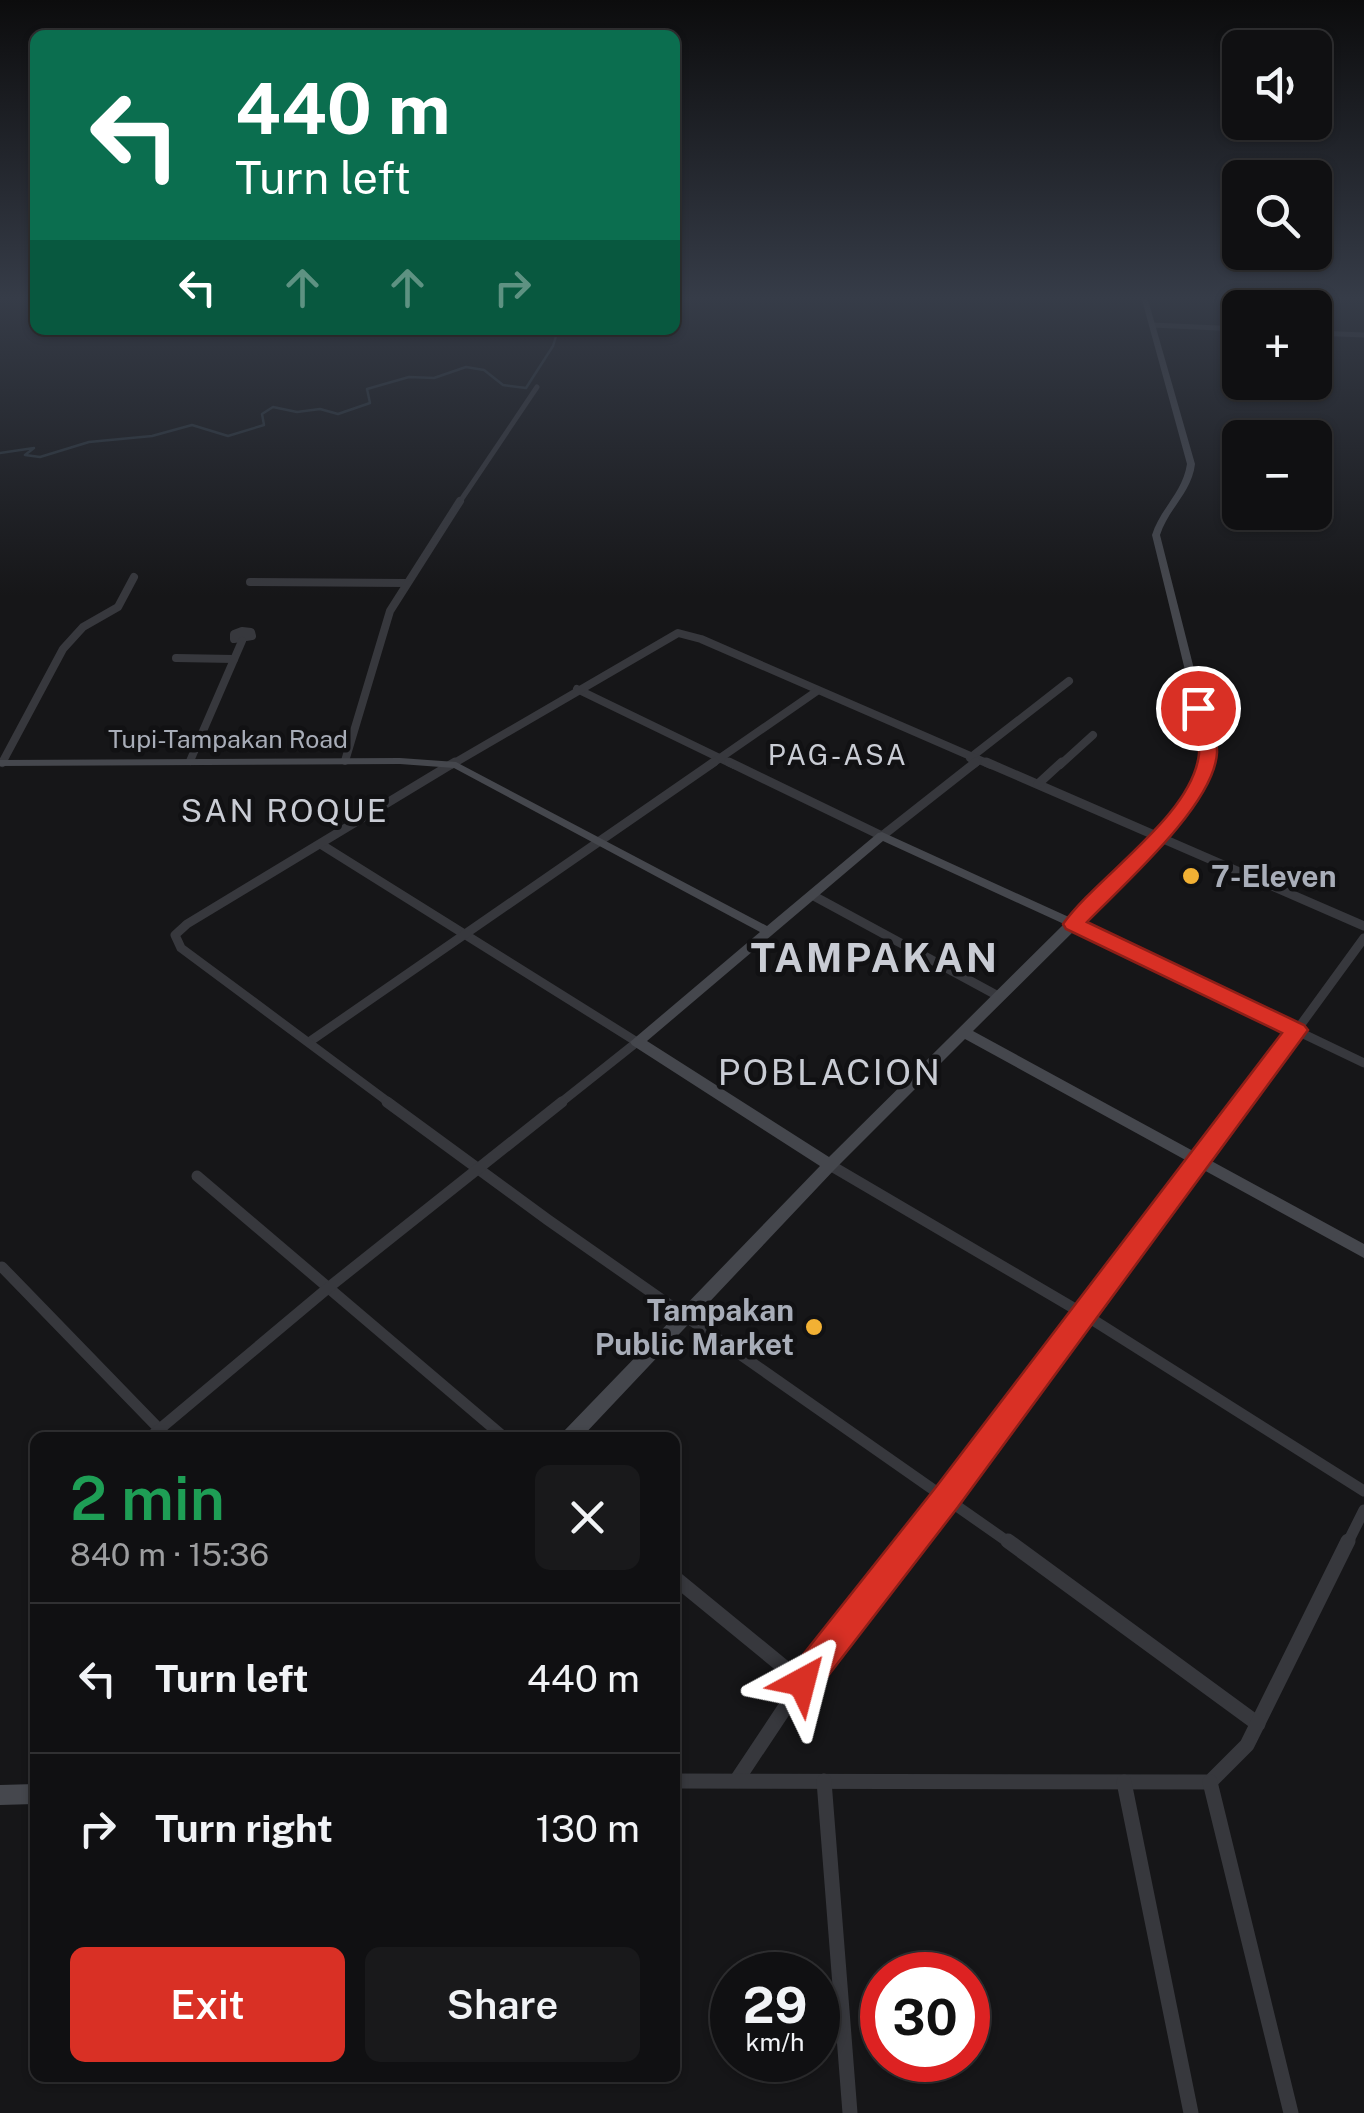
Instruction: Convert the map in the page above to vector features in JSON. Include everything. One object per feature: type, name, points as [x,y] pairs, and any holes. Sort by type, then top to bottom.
[{"type":"main road","points":[[575,1432],[830,1165],[1159,836],[1200,784],[1208,751],[1157,546],[1156,528],[1189,480],[1192,464],[1173,399]]},
{"type":"main road","name":"Tupi-Tampakan Road","points":[[1,763],[345,760],[456,765]]},
{"type":"main road","points":[[456,765],[768,932]]},
{"type":"main road","points":[[830,1165],[637,1042],[882,836],[1074,924]]},
{"type":"main road","points":[[964,1032],[1364,1252]]},
{"type":"main road","points":[[0,1796],[30,1794]]},
{"type":"street","points":[[345,760],[385,624],[406,583],[529,399]]},
{"type":"street","points":[[1,763],[63,649],[83,627],[118,608],[134,577]]},
{"type":"street","points":[[250,582],[406,583]]},
{"type":"street","points":[[1258,1724],[947,1497],[685,1317],[478,1167],[182,948],[175,935],[187,924],[456,765],[577,688],[678,633],[701,639],[1364,926]]},
{"type":"street","points":[[190,761],[242,641]]},
{"type":"street","points":[[176,658],[234,659]]},
{"type":"street","points":[[577,688],[882,836],[1069,681]]},
{"type":"street","points":[[309,1042],[816,691]]},
{"type":"street","points":[[1038,784],[1094,735]]},
{"type":"street","points":[[160,1432],[328,1288],[637,1042],[322,846]]},
{"type":"street","points":[[812,895],[1000,997]]},
{"type":"street","points":[[1074,924],[1364,1063]]},
{"type":"street","points":[[736,1780],[802,1682],[1201,1162],[1364,938]]},
{"type":"street","points":[[830,1165],[1082,1313],[1364,1491]]},
{"type":"street","points":[[197,1176],[499,1432]]},
{"type":"street","points":[[2,1268],[156,1432]]},
{"type":"street","points":[[680,1781],[1210,1782],[1238,1755],[1258,1724],[1364,1510]]},
{"type":"street","points":[[680,1582],[802,1682]]},
{"type":"street","points":[[824,1780],[850,2113]]},
{"type":"street","points":[[1124,1782],[1191,2113]]},
{"type":"street","points":[[1210,1782],[1290,2113]]},
{"type":"waterway","points":[[0,453],[34,448],[25,455],[40,457],[89,442],[152,436],[192,425],[228,436],[264,425],[262,414],[273,407],[297,412],[320,409],[338,414],[370,403],[369,399]]},
{"type":"place","name":"7-Eleven","points":[[1191,876]]},
{"type":"place","name":"Tampakan Public Market","points":[[814,1327]]},
{"type":"district","name":"PAG-ASA","points":[[838,754]]},
{"type":"district","name":"SAN ROQUE","points":[[285,810]]},
{"type":"district","name":"TAMPAKAN","points":[[875,957]]},
{"type":"district","name":"POBLACION","points":[[830,1072]]},
{"type":"route","points":[[802,1682],[1201,1162],[1296,1030],[1074,924],[1194,796],[1204,774],[1208,751],[1198,708]]}]
